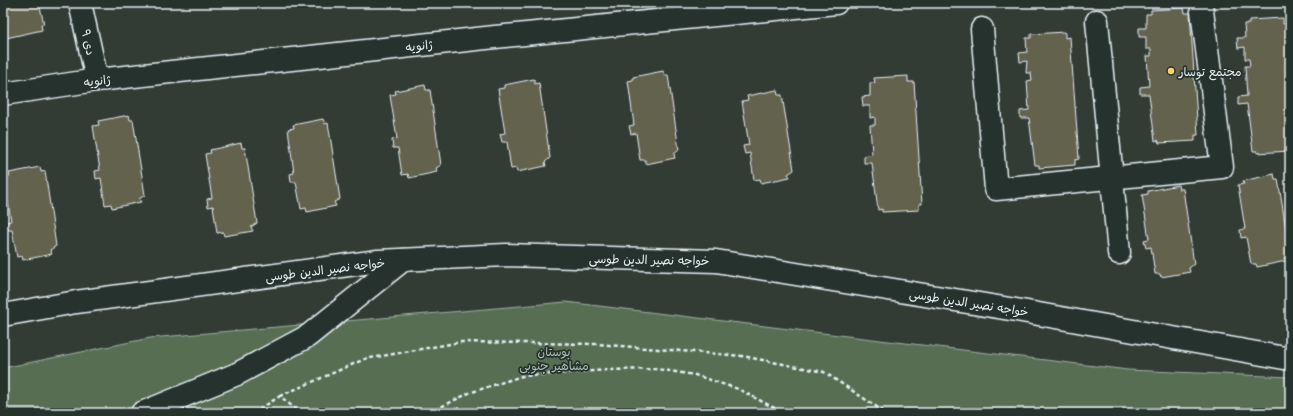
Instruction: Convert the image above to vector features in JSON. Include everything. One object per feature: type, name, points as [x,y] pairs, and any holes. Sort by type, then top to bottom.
[{"type":"street","name":"۹ دی","points":[[80,3],[97,80]]},
{"type":"street","name":"ژانویه","points":[[3,94],[97,80],[495,37],[836,3]]},
{"type":"street","points":[[982,30],[996,189],[1222,167],[1201,3]]},
{"type":"street","points":[[1097,21],[1119,253]]},
{"type":"street","name":"خواجه نصیر الدین طوسی","points":[[3,316],[76,302],[378,261],[506,256],[716,261],[1016,310],[1290,359]]},
{"type":"street","points":[[142,413],[237,374],[308,336],[403,260]]},
{"type":"path","points":[[254,413],[280,396],[365,359],[461,342],[597,344],[742,356],[824,372],[886,413]]},
{"type":"path","points":[[429,413],[469,393],[522,376],[606,370],[657,369],[695,375],[738,389],[784,413]]},
{"type":"path","points":[[280,396],[300,413]]},
{"type":"green space","name":"بوستان مشاهیر جنوبی","points":[[566,302],[1128,370],[1290,377],[1290,413],[3,413],[3,368],[150,338]]},
{"type":"building","points":[[3,3],[39,3],[44,24],[41,24],[42,30],[6,38],[6,36],[3,36]]},
{"type":"building","name":"مجتمع توسار","points":[[1184,8],[1185,13],[1190,13],[1198,135],[1195,135],[1195,141],[1159,143],[1158,140],[1155,141],[1149,94],[1140,94],[1140,87],[1149,86],[1147,56],[1151,56],[1151,49],[1146,49],[1146,37],[1139,37],[1139,28],[1146,28],[1146,14],[1151,14],[1151,10]]},
{"type":"building","name":"مجتمع توسار","points":[[1283,18],[1283,24],[1289,23],[1290,151],[1257,153],[1257,151],[1253,151],[1247,104],[1238,105],[1238,97],[1247,96],[1245,66],[1250,66],[1249,59],[1245,59],[1245,47],[1238,48],[1237,38],[1245,38],[1244,24],[1249,24],[1249,20]]},
{"type":"building","points":[[1065,32],[1065,38],[1070,37],[1079,159],[1075,160],[1075,165],[1039,168],[1039,165],[1035,165],[1029,118],[1020,118],[1020,111],[1029,110],[1027,81],[1032,80],[1031,73],[1026,73],[1027,61],[1020,62],[1019,53],[1027,52],[1026,38],[1031,38],[1031,34]]},
{"type":"building","points":[[663,71],[664,75],[668,75],[679,150],[674,154],[675,158],[646,164],[645,160],[640,160],[636,133],[631,134],[629,126],[634,125],[628,81],[633,80],[633,77]]},
{"type":"building","points":[[908,76],[908,82],[914,82],[922,204],[919,204],[919,210],[882,212],[882,209],[878,210],[872,163],[864,163],[864,156],[872,154],[870,125],[875,125],[875,117],[870,118],[870,106],[863,106],[862,97],[870,96],[870,83],[875,83],[874,78]]},
{"type":"building","points":[[534,79],[535,84],[539,83],[550,158],[545,162],[546,166],[517,172],[516,168],[511,169],[507,142],[502,142],[500,134],[505,133],[498,89],[504,88],[504,85]]},
{"type":"building","points":[[425,85],[426,90],[430,90],[441,165],[436,168],[437,172],[409,178],[408,174],[402,175],[398,148],[393,148],[392,140],[397,139],[390,95],[396,94],[395,91]]},
{"type":"building","points":[[777,90],[778,95],[782,95],[794,170],[788,174],[790,177],[761,183],[760,179],[754,180],[750,153],[745,154],[743,146],[749,145],[742,101],[748,100],[747,96]]},
{"type":"building","points":[[129,115],[130,120],[133,120],[145,195],[139,199],[141,202],[112,208],[111,204],[105,205],[101,178],[96,179],[95,171],[100,170],[93,126],[99,125],[98,121]]},
{"type":"building","points":[[323,119],[325,124],[328,123],[340,199],[334,202],[336,206],[307,212],[306,208],[301,209],[296,182],[291,182],[290,174],[294,173],[288,129],[294,128],[293,125]]},
{"type":"building","points":[[241,143],[242,148],[245,148],[257,223],[251,227],[253,231],[224,236],[223,232],[217,233],[213,206],[208,207],[207,199],[212,198],[205,154],[211,153],[210,150]]},
{"type":"building","points":[[40,167],[41,172],[45,171],[56,246],[50,250],[52,254],[23,260],[22,256],[17,257],[12,230],[7,230],[6,222],[11,221],[4,177],[10,176],[9,173]]},
{"type":"building","points":[[1274,174],[1275,179],[1278,179],[1290,254],[1284,258],[1286,261],[1257,267],[1256,264],[1251,264],[1246,237],[1241,238],[1240,230],[1245,229],[1238,185],[1244,184],[1243,181]]},
{"type":"building","points":[[1178,185],[1179,189],[1183,189],[1194,264],[1189,268],[1190,272],[1161,277],[1160,274],[1155,274],[1151,247],[1146,248],[1144,240],[1149,239],[1142,195],[1148,194],[1148,191]]},
{"type":"place","name":"مجتمع توسار","points":[[1171,71]]}]
